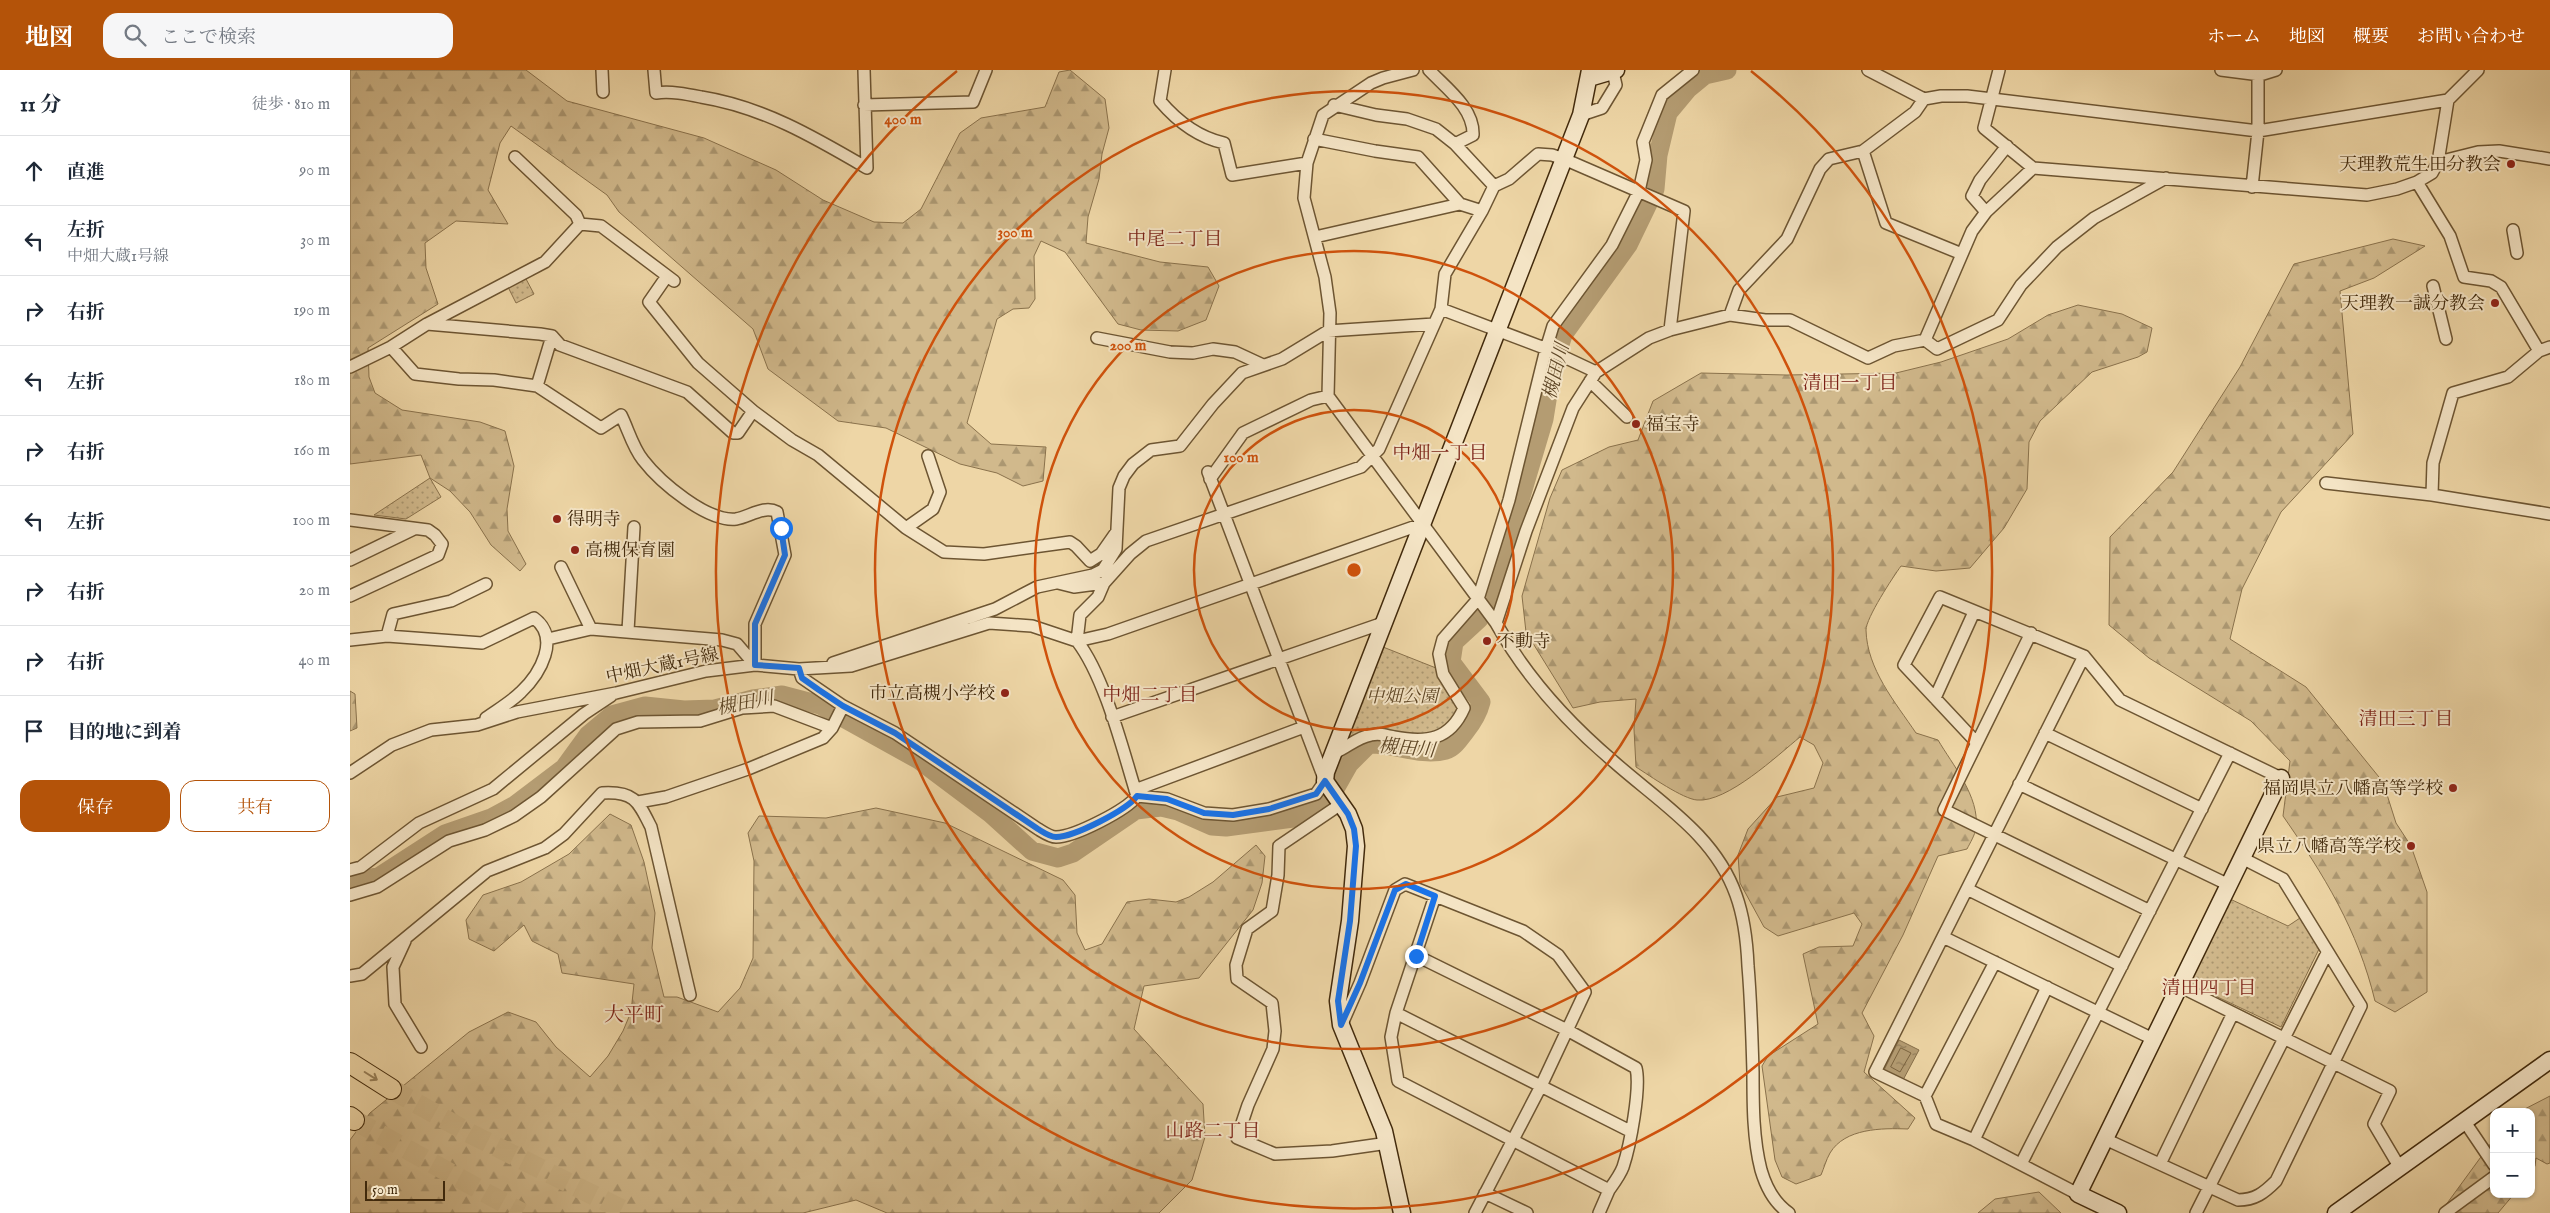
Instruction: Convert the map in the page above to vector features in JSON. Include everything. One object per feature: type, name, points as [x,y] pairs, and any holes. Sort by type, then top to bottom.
[{"type":"highway","points":[[350,1063],[391,1089]]},
{"type":"street","points":[[602,70],[602,92]]},
{"type":"street","points":[[654,70],[656,92],[669,91],[723,100],[757,110],[806,132],[867,168],[864,70]]},
{"type":"street","points":[[864,105],[973,102],[986,70]]},
{"type":"street","points":[[1165,70],[1160,101],[1171,114],[1192,131],[1209,140],[1224,143],[1232,175],[1307,163]]},
{"type":"street","points":[[1413,70],[1383,78],[1334,106],[1323,115],[1307,163],[1304,198],[1328,294],[1328,396],[1493,619],[1512,652],[1536,686],[1611,760],[1679,816],[1717,855],[1736,896],[1747,944],[1754,1106],[1759,1159],[1769,1191],[1780,1208],[1789,1213]]},
{"type":"street","points":[[1429,70],[1468,113],[1473,126],[1472,135],[1455,144]]},
{"type":"street","points":[[1334,753],[1370,735],[1382,734],[1425,739],[1441,736],[1458,721],[1464,708],[1444,674],[1439,654],[1443,640],[1478,600],[1509,500],[1553,326],[1647,195],[1646,160],[1643,142],[1662,95],[1693,70]]},
{"type":"street","points":[[1868,70],[1924,100],[1953,95],[2258,131],[2448,100],[2478,70]]},
{"type":"street","points":[[1999,70],[1984,128],[2033,168],[2166,178],[2252,187],[2303,188],[2335,193],[2367,195],[2397,189],[2418,182],[2432,173],[2438,162],[2448,100]]},
{"type":"street","points":[[2221,70],[2259,72],[2276,70]]},
{"type":"street","points":[[1136,793],[1167,799],[1204,813],[1233,815],[1269,809],[1316,794],[1327,784],[1334,753],[1383,623],[1581,115],[1589,74],[1615,71],[1616,85],[1602,108],[1581,115]]},
{"type":"street","points":[[2252,187],[2258,131],[2259,72]]},
{"type":"street","points":[[1730,315],[1740,290],[1787,239],[1820,169],[1829,159],[1863,151],[1908,118],[1924,100]]},
{"type":"street","points":[[1334,106],[1376,116],[1407,119],[1436,129],[1455,144],[1494,186]]},
{"type":"street","points":[[1314,139],[1418,157],[1460,204]]},
{"type":"street","points":[[1986,212],[1972,196],[1980,180],[2007,146]]},
{"type":"street","points":[[1863,151],[1886,223],[1962,254]]},
{"type":"street","points":[[2438,162],[2478,152],[2550,159]]},
{"type":"street","points":[[799,668],[802,678],[843,706],[895,733],[1038,829],[1054,837],[1069,835],[1133,801],[1136,793],[1112,717],[1088,655],[1078,641],[1080,615],[1098,597],[1104,583],[1130,554],[1146,541],[1360,467],[1373,457],[1379,449],[1441,309],[1445,274],[1482,211],[1494,186],[1508,179],[1538,154],[1552,155],[1684,211],[1670,330]]},
{"type":"street","points":[[515,157],[576,215],[580,224]]},
{"type":"street","points":[[1925,340],[1972,231],[1986,212],[2033,168]]},
{"type":"street","points":[[1493,619],[1574,408],[1593,377],[1649,338],[1670,330],[1730,315],[1764,320],[1790,320],[1868,358],[1894,346],[1925,340],[1937,349],[1998,320],[2005,313],[2022,285],[2057,247],[2094,218],[2166,178]]},
{"type":"street","points":[[2418,182],[2450,236],[2464,277],[2491,281],[2501,287],[2544,349],[2508,377],[2453,393],[2433,463],[2432,496]]},
{"type":"street","points":[[1314,237],[1460,204],[1482,211]]},
{"type":"street","points":[[580,224],[601,226],[670,278],[648,302],[698,363],[753,411],[792,440],[818,455],[906,528],[944,552],[984,554],[1070,542],[1090,561],[1101,554],[1115,534]]},
{"type":"street","points":[[350,367],[392,347],[427,324],[545,262],[580,224]]},
{"type":"street","points":[[2513,230],[2517,253]]},
{"type":"street","points":[[2433,286],[2446,339]]},
{"type":"street","points":[[1441,309],[1562,356],[1593,377],[1628,417]]},
{"type":"street","points":[[427,324],[552,336],[560,345],[687,392],[733,433],[738,433],[753,411]]},
{"type":"street","points":[[815,668],[995,609],[1037,587],[1093,575],[1103,570],[1116,549],[1115,534],[1120,502],[1119,488],[1124,476],[1133,464],[1151,450],[1180,446],[1189,441],[1213,404],[1242,374],[1282,359],[1328,332],[1434,324]]},
{"type":"street","points":[[537,386],[552,336]]},
{"type":"street","points":[[1097,338],[1170,352],[1193,353],[1213,349],[1228,351],[1262,365]]},
{"type":"street","points":[[392,347],[415,374],[459,379],[494,380],[537,386],[601,428],[621,415],[643,460],[681,496],[695,506],[718,516],[735,519],[765,510],[777,512],[785,555],[755,624],[755,665]]},
{"type":"street","points":[[1328,396],[1311,400],[1244,433],[1209,476],[1327,784],[1340,802],[1354,829],[1356,846],[1350,921],[1338,1001],[1341,1025],[1388,1143],[1402,1213]]},
{"type":"street","points":[[906,528],[933,509],[940,492],[928,456]]},
{"type":"street","points":[[2326,483],[2432,496],[2550,514]]},
{"type":"street","points":[[350,520],[428,530],[442,544],[438,555],[350,596]]},
{"type":"street","points":[[1078,641],[1108,634],[1422,524]]},
{"type":"street","points":[[628,631],[634,527]]},
{"type":"street","points":[[350,560],[415,529]]},
{"type":"street","points":[[561,567],[591,629]]},
{"type":"street","points":[[1058,583],[1074,587],[1104,583]]},
{"type":"street","points":[[387,636],[393,614],[451,601],[486,584]]},
{"type":"street","points":[[1977,742],[1904,666],[1940,597],[2084,656],[2120,700],[2281,778],[2078,1194]]},
{"type":"street","points":[[1935,698],[1974,612]]},
{"type":"street","points":[[350,640],[387,636],[482,643],[534,618],[541,623],[548,639],[543,665],[521,692],[477,725]]},
{"type":"street","name":"中畑大蔵1号線","points":[[350,773],[392,745],[423,733],[477,725],[517,712],[616,693],[706,671],[755,665],[799,668],[851,666],[988,623],[1032,626],[1078,641]]},
{"type":"street","points":[[1112,717],[1383,623]]},
{"type":"street","points":[[548,639],[591,629],[722,640],[737,644],[755,665]]},
{"type":"street","points":[[2030,633],[1944,810],[2150,911]]},
{"type":"street","points":[[2084,656],[1875,1072],[1925,1096],[1936,1124],[1974,1140],[2118,1213]]},
{"type":"street","points":[[350,870],[361,867],[419,823],[493,789],[584,714],[616,693]]},
{"type":"street","points":[[350,895],[377,887],[449,841],[485,830],[514,816],[541,797],[616,729],[638,722],[700,721],[742,708],[774,706],[832,726]]},
{"type":"street","points":[[638,802],[666,797],[748,769],[822,738],[832,726],[843,706]]},
{"type":"street","points":[[1136,793],[1304,727]]},
{"type":"street","points":[[2046,733],[2202,808]]},
{"type":"street","points":[[2021,1164],[2230,753]]},
{"type":"street","points":[[2019,784],[2229,885]]},
{"type":"street","points":[[350,976],[362,974],[487,871],[545,848],[564,834],[602,793],[628,795],[638,802],[651,827],[690,994]]},
{"type":"street","points":[[1340,802],[1279,846],[1278,875],[1272,911],[1247,930],[1236,965],[1237,978],[1272,1002],[1275,1031],[1273,1049],[1248,1105],[1236,1138],[1275,1154],[1332,1151],[1388,1143]]},
{"type":"street","points":[[2105,1139],[2209,1188],[2238,1200],[2252,1200],[2265,1192],[2276,1181],[2334,1063],[2361,1006],[2283,879],[2242,858]]},
{"type":"street","points":[[1341,1025],[1360,983],[1395,890],[1406,884],[1523,931],[1558,955],[1585,992],[1541,1086],[1475,1213]]},
{"type":"street","points":[[1967,889],[2122,966]]},
{"type":"street","points":[[1435,896],[1396,1012],[1391,1037],[1398,1081],[1609,1190]]},
{"type":"street","points":[[1943,937],[2154,1039]]},
{"type":"street","points":[[406,939],[394,967],[395,1004],[421,1047]]},
{"type":"street","points":[[2196,1213],[2327,953]]},
{"type":"street","points":[[1416,956],[1567,1030],[1636,1068],[1639,1079],[1622,1168],[1609,1190],[1599,1213]]},
{"type":"street","points":[[1925,1096],[1995,962]]},
{"type":"street","points":[[2179,986],[2390,1091],[2374,1124],[2400,1168]]},
{"type":"street","points":[[1974,1140],[2047,987]]},
{"type":"street","points":[[1396,1012],[1630,1131]]},
{"type":"street","points":[[2160,1164],[2233,1013]]},
{"type":"street","points":[[2336,1213],[2550,1060]]},
{"type":"street","points":[[2465,1122],[2490,1159]]},
{"type":"street","points":[[2445,1213],[2490,1180]]},
{"type":"street","points":[[1485,1193],[1527,1213]]},
{"type":"green space","points":[[350,70],[526,70],[567,101],[704,138],[776,170],[823,200],[874,222],[903,223],[921,209],[960,133],[981,118],[1045,107],[1059,72],[1070,70],[1105,99],[1109,128],[1102,154],[1099,179],[1088,217],[1086,243],[1160,262],[1208,267],[1219,286],[1206,320],[1178,331],[1141,330],[1118,324],[1065,252],[1041,241],[1034,256],[1035,299],[1029,308],[1013,309],[997,319],[967,423],[991,444],[1046,447],[1043,481],[1023,486],[997,473],[960,464],[886,428],[838,421],[768,369],[753,329],[619,212],[607,195],[511,126],[500,143],[488,190],[508,224],[456,221],[425,243],[426,268],[438,304],[368,348],[369,377],[375,393],[402,410],[480,422],[505,431],[514,466],[507,509],[508,531],[526,564],[520,571],[491,545],[470,512],[450,491],[430,478],[421,455],[350,464]]},
{"type":"green space","points":[[2393,239],[2425,246],[2374,278],[2340,291],[2353,434],[2281,512],[2242,589],[2230,639],[2306,687],[2383,782],[2396,823],[2411,846],[2427,892],[2427,992],[2395,1012],[2375,1001],[2359,950],[2338,904],[2283,816],[2290,761],[2251,721],[2149,658],[2109,625],[2110,537],[2173,472],[2240,367],[2294,264]]},
{"type":"green space","points":[[525,277],[534,294],[516,303],[507,285]]},
{"type":"green space","points":[[2078,305],[2122,314],[2152,328],[2147,352],[2138,357],[2092,372],[2040,421],[2029,442],[2027,489],[2004,528],[1970,568],[1936,571],[1901,566],[1880,598],[1867,624],[1866,630],[1871,658],[1883,684],[1916,733],[1938,740],[1964,781],[1974,805],[1976,828],[1967,849],[1938,856],[1903,935],[1862,1013],[1874,1036],[1864,1072],[1915,1118],[1908,1129],[1865,1131],[1854,1134],[1837,1145],[1830,1153],[1821,1175],[1796,1184],[1782,1177],[1775,1160],[1762,1066],[1768,1056],[1818,1024],[1803,954],[1819,947],[1853,946],[1862,924],[1854,913],[1778,936],[1764,927],[1740,883],[1738,855],[1748,829],[1777,797],[1814,788],[1823,763],[1814,745],[1800,737],[1766,766],[1723,794],[1709,799],[1691,799],[1636,767],[1634,729],[1636,699],[1600,702],[1573,708],[1526,632],[1522,596],[1550,498],[1562,470],[1609,447],[1638,440],[1653,401],[1701,373],[1787,375],[1896,373],[1941,362],[2008,339],[2048,315]]},
{"type":"green space","points":[[430,478],[441,497],[406,519],[374,515]]},
{"type":"green space","name":"中畑公園","points":[[1378,645],[1436,668],[1459,707],[1457,716],[1436,734],[1422,736],[1381,732],[1345,745]]},
{"type":"green space","points":[[350,691],[355,694],[357,728],[350,731]]},
{"type":"green space","points":[[876,808],[945,823],[1063,880],[1075,895],[1077,933],[1085,950],[1102,944],[1127,902],[1149,899],[1176,902],[1189,897],[1213,882],[1256,845],[1265,856],[1262,883],[1253,910],[1199,978],[1144,986],[1134,1029],[1203,1104],[1205,1137],[1192,1180],[1159,1213],[887,1213],[856,1200],[803,1213],[350,1213],[350,1140],[370,1113],[469,1032],[508,1012],[536,1022],[556,1047],[590,1077],[608,1056],[623,1031],[631,1012],[634,984],[562,973],[558,954],[532,941],[524,925],[494,951],[469,939],[466,920],[483,895],[521,882],[569,854],[610,814],[631,825],[644,862],[655,913],[652,948],[664,997],[677,997],[718,1012],[740,988],[753,958],[754,861],[748,833],[759,816],[826,818]]},
{"type":"green space","points":[[2230,899],[2288,926],[2300,918],[2319,949],[2281,1027],[2188,983]]},
{"type":"green space","points":[[2550,1096],[2550,1163],[2547,1164],[2536,1158],[2535,1166],[2535,1108],[2527,1108]]},
{"type":"green space","points":[[2490,1144],[2490,1198],[2511,1198],[2498,1213],[2440,1213]]},
{"type":"green space","points":[[2039,1192],[2061,1213],[1978,1213],[1995,1199]]},
{"type":"water","points":[[1899,1040],[1919,1050],[1903,1080],[1884,1070]]},
{"type":"waterway","name":"槻田川","points":[[350,884],[380,876],[445,834],[491,818],[515,805],[564,768],[588,735],[612,715],[645,706],[684,710],[715,709],[753,699],[782,695],[820,705],[919,760],[991,814],[1032,851],[1058,858],[1073,853],[1136,810],[1161,807],[1178,811],[1212,826],[1226,827],[1293,818],[1327,803],[1349,764],[1369,744],[1427,752],[1449,749],[1470,725],[1477,714],[1481,702],[1451,662],[1454,642],[1479,619],[1498,574],[1544,419],[1552,369],[1563,335],[1628,245],[1655,189],[1658,155],[1668,113],[1688,89],[1705,75],[1727,70]]},
{"type":"tunnel","points":[[391,1089],[471,1134],[629,1213]]},
{"type":"tunnel","points":[[354,1120],[522,1213]]},
{"type":"place","name":"天理教荒生田分教会","points":[[2511,164]]},
{"type":"place","name":"天理教一誠分教会","points":[[2495,303]]},
{"type":"place","name":"福宝寺","points":[[1636,424]]},
{"type":"place","name":"得明寺","points":[[557,519]]},
{"type":"place","name":"高槻保育園","points":[[575,550]]},
{"type":"place","name":"不動寺","points":[[1487,641]]},
{"type":"place","name":"市立高槻小学校","points":[[1005,693]]},
{"type":"place","name":"福岡県立八幡高等学校","points":[[2453,788]]},
{"type":"place","name":"県立八幡高等学校","points":[[2411,846]]},
{"type":"district","name":"中尾二丁目","points":[[1175,238]]},
{"type":"district","name":"清田一丁目","points":[[1850,382]]},
{"type":"district","name":"中畑一丁目","points":[[1440,452]]},
{"type":"district","name":"中畑二丁目","points":[[1150,694]]},
{"type":"district","name":"清田三丁目","points":[[2406,718]]},
{"type":"district","name":"清田四丁目","points":[[2209,987]]},
{"type":"district","name":"大平町","points":[[634,1014]]},
{"type":"district","name":"山路二丁目","points":[[1213,1130]]},
{"type":"route","points":[[781,528],[785,555],[755,624],[755,665],[799,668],[802,678],[843,706],[867,716],[895,733],[1038,829],[1054,837],[1069,835],[1120,810],[1137,796],[1167,799],[1204,813],[1233,815],[1269,809],[1316,794],[1325,781],[1348,814],[1354,829],[1356,846],[1350,921],[1338,1001],[1341,1025],[1360,983],[1395,890],[1406,884],[1435,896],[1416,956]]}]
